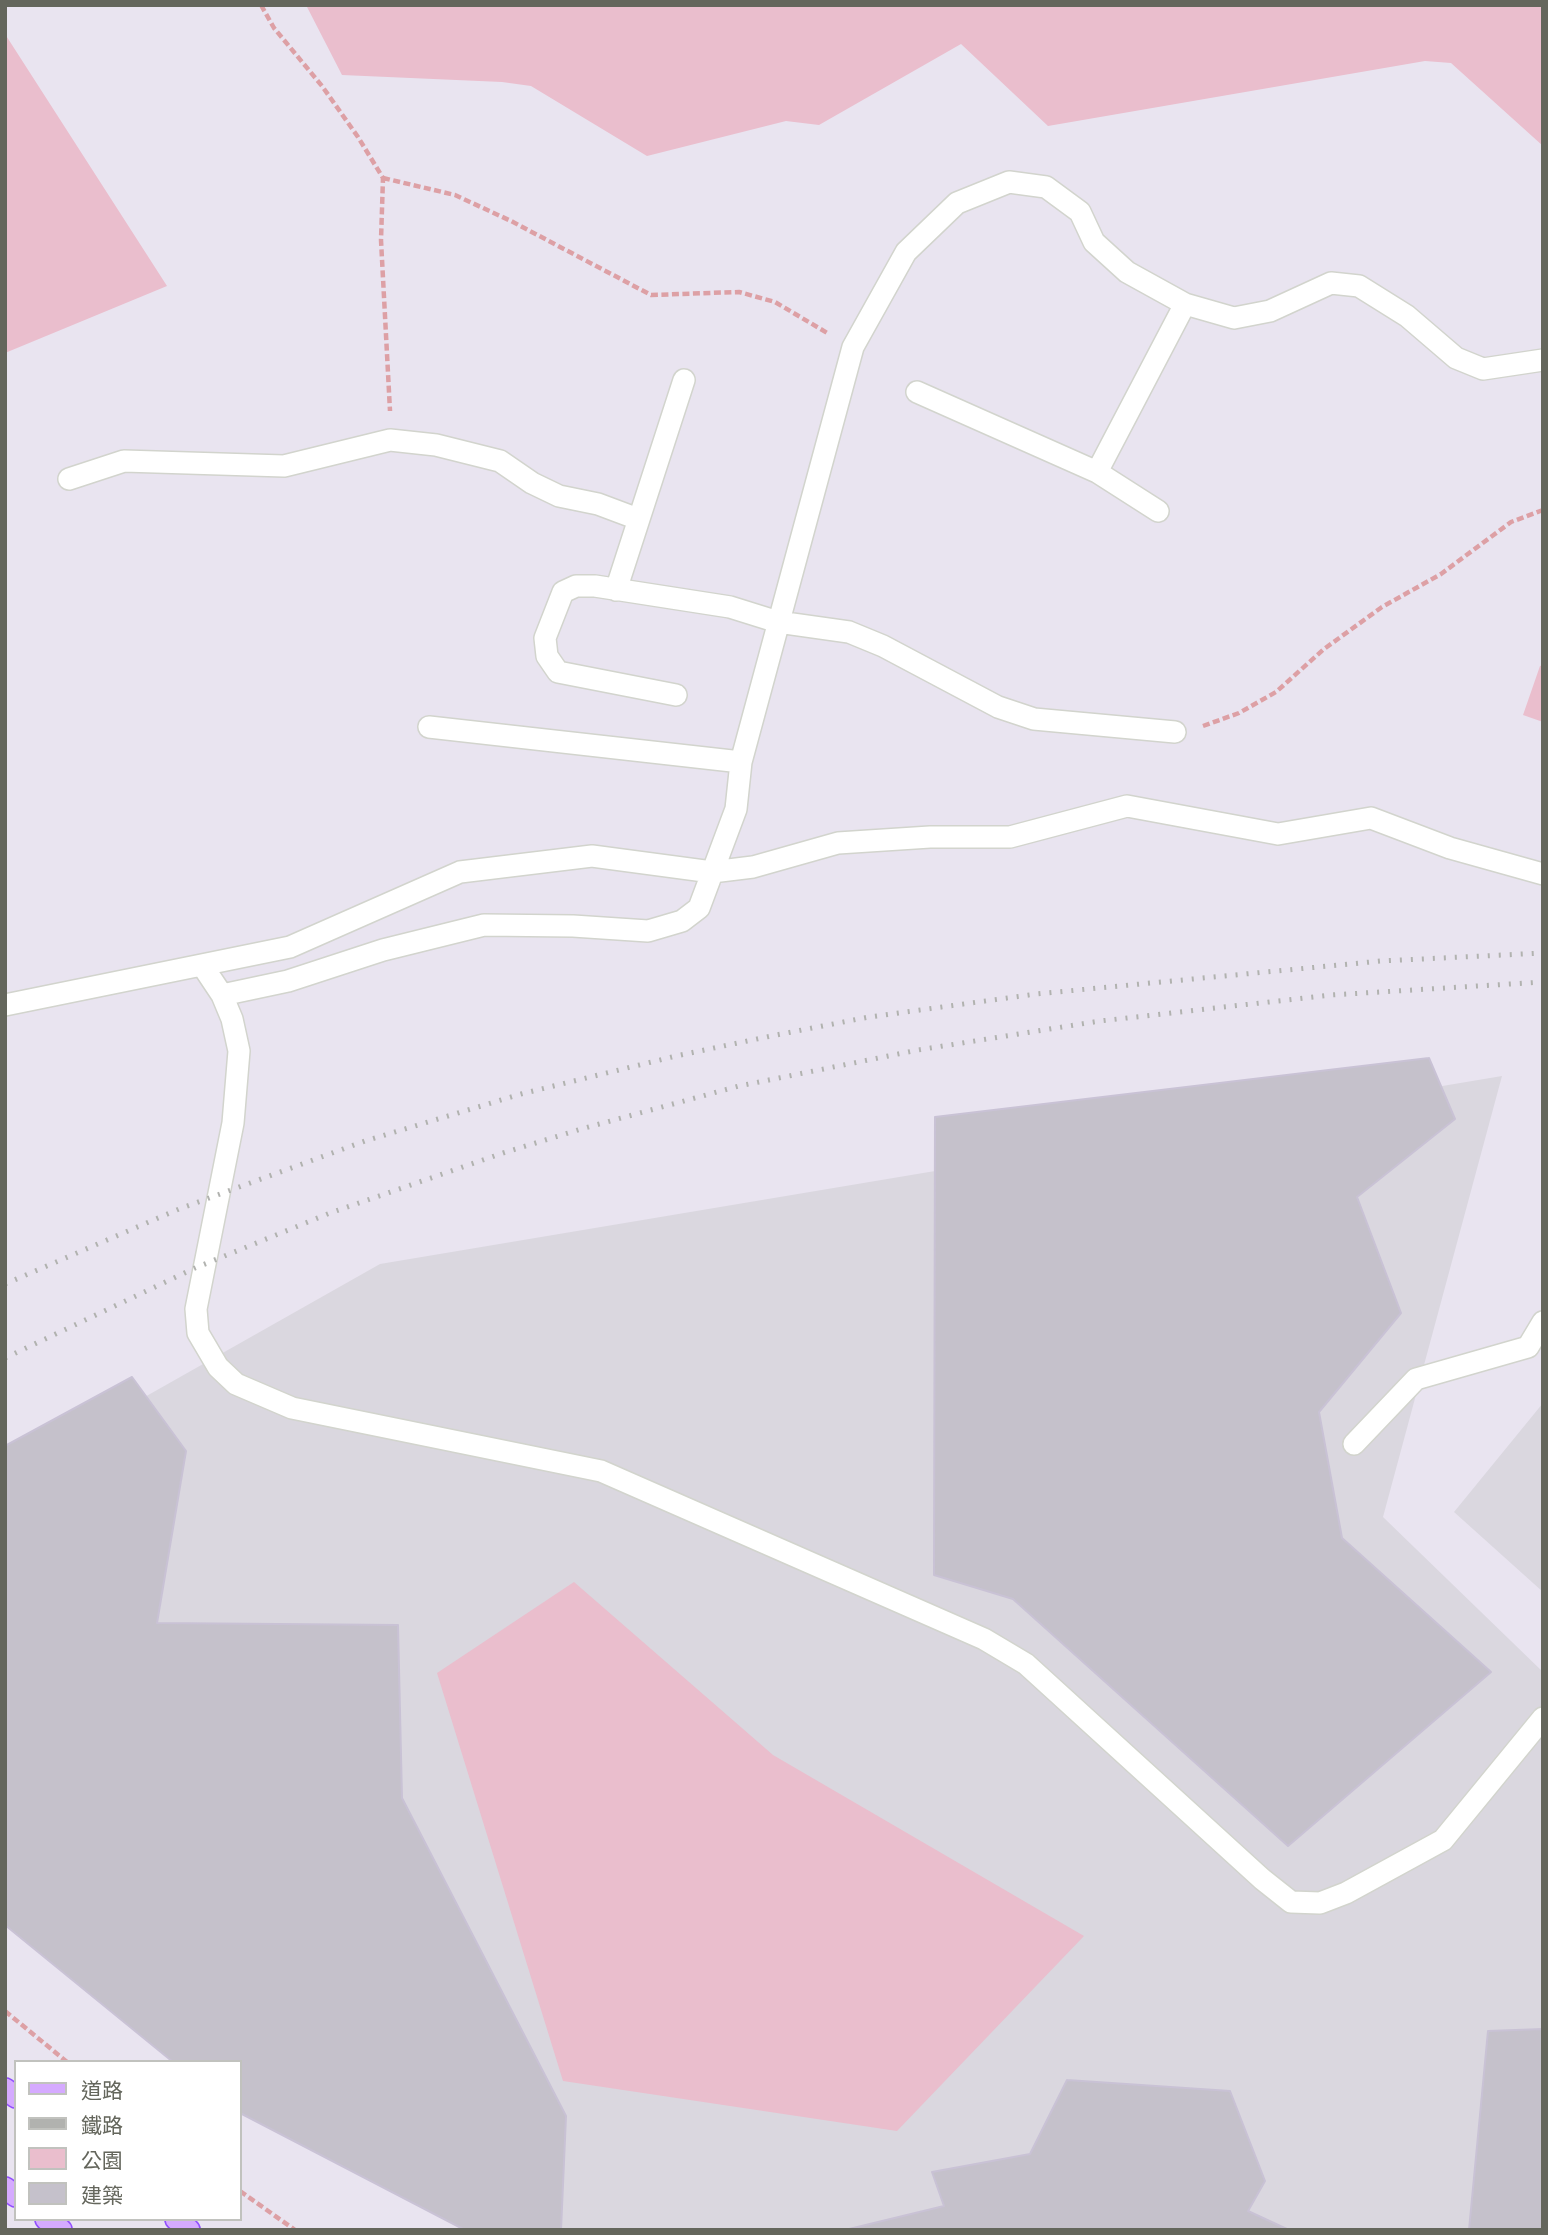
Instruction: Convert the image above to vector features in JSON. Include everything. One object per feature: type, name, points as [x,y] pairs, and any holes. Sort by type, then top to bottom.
[{"type":"street","points":[[222,995],[288,981],[383,950],[484,925],[573,926],[649,931],[682,921],[699,908],[736,809],[741,762],[853,347],[906,252],[957,203],[1009,182],[1046,187],[1080,212],[1094,242],[1127,272],[1185,304],[1234,318],[1270,311],[1331,283],[1359,286],[1408,316],[1456,358],[1483,369],[1543,360]]},
{"type":"street","points":[[1097,472],[1185,304]]},
{"type":"street","points":[[617,590],[684,380]]},
{"type":"street","points":[[917,392],[1097,472],[1158,511]]},
{"type":"street","points":[[69,479],[124,461],[284,466],[390,440],[436,445],[500,461],[532,483],[559,496],[598,504],[638,519]]},
{"type":"street","points":[[676,695],[558,672],[547,656],[545,638],[563,592],[576,586],[617,590],[730,607],[778,622],[849,632],[883,646],[998,707],[1034,719],[1175,732]]},
{"type":"street","points":[[429,727],[741,762]]},
{"type":"street","points":[[5,1006],[290,947],[460,872],[592,856],[712,872],[753,867],[838,843],[930,837],[1010,837],[1127,806],[1278,834],[1371,818],[1450,848],[1543,874]]},
{"type":"street","points":[[202,965],[222,995],[232,1019],[239,1051],[233,1123],[196,1309],[198,1333],[218,1367],[236,1384],[292,1408],[601,1471],[984,1639],[1026,1664],[1262,1879],[1291,1902],[1320,1903],[1333,1898],[1443,1840],[1543,1718]]},
{"type":"street","points":[[1354,1444],[1416,1379],[1528,1347],[1543,1322]]},
{"type":"path","points":[[261,5],[274,28],[358,137],[383,178],[381,240],[390,391],[390,440]]},
{"type":"path","points":[[383,178],[455,195],[511,221],[650,295],[739,292],[775,302],[853,347]]},
{"type":"path","points":[[1175,732],[1205,726],[1239,713],[1276,692],[1324,649],[1382,607],[1441,574],[1511,522],[1543,510]]},
{"type":"path","points":[[5,2011],[65,2060]]},
{"type":"path","points":[[242,2192],[295,2230]]},
{"type":"shaded area","points":[[1502,1076],[1383,1517],[1543,1672],[1543,2230],[495,2230],[5,1476],[380,1264]]},
{"type":"shaded area","points":[[1543,1403],[1543,1592],[1454,1512]]},
{"type":"green space","points":[[306,5],[1543,5],[1543,146],[1451,63],[1425,61],[1048,126],[961,44],[819,125],[786,121],[647,156],[531,86],[502,82],[342,75]]},
{"type":"green space","points":[[5,34],[167,286],[5,353]]},
{"type":"green space","points":[[1543,665],[1543,722],[1523,715],[1540,666]]},
{"type":"green space","points":[[574,1582],[773,1755],[1084,1936],[897,2131],[563,2081],[437,1673]]},
{"type":"building","points":[[1429,1058],[1455,1119],[1357,1197],[1401,1313],[1319,1412],[1342,1538],[1491,1672],[1288,1846],[1013,1599],[934,1575],[935,1117]]},
{"type":"building","points":[[132,1377],[186,1451],[157,1623],[398,1625],[402,1798],[566,2116],[561,2230],[465,2230],[242,2114],[242,2060],[171,2060],[5,1925],[5,1446]]},
{"type":"building","points":[[1543,2029],[1543,2230],[1469,2230],[1488,2031]]},
{"type":"building","points":[[1067,2080],[1230,2091],[1265,2181],[1248,2211],[1289,2230],[845,2230],[944,2206],[932,2172],[1030,2154]]},
{"type":"railway","points":[[5,1284],[179,1209],[365,1141],[521,1094],[676,1056],[869,1017],[1036,994],[1381,961],[1543,953]]},
{"type":"railway","points":[[5,1358],[195,1268],[330,1213],[503,1153],[739,1086],[918,1050],[1100,1021],[1331,995],[1543,982]]}]
